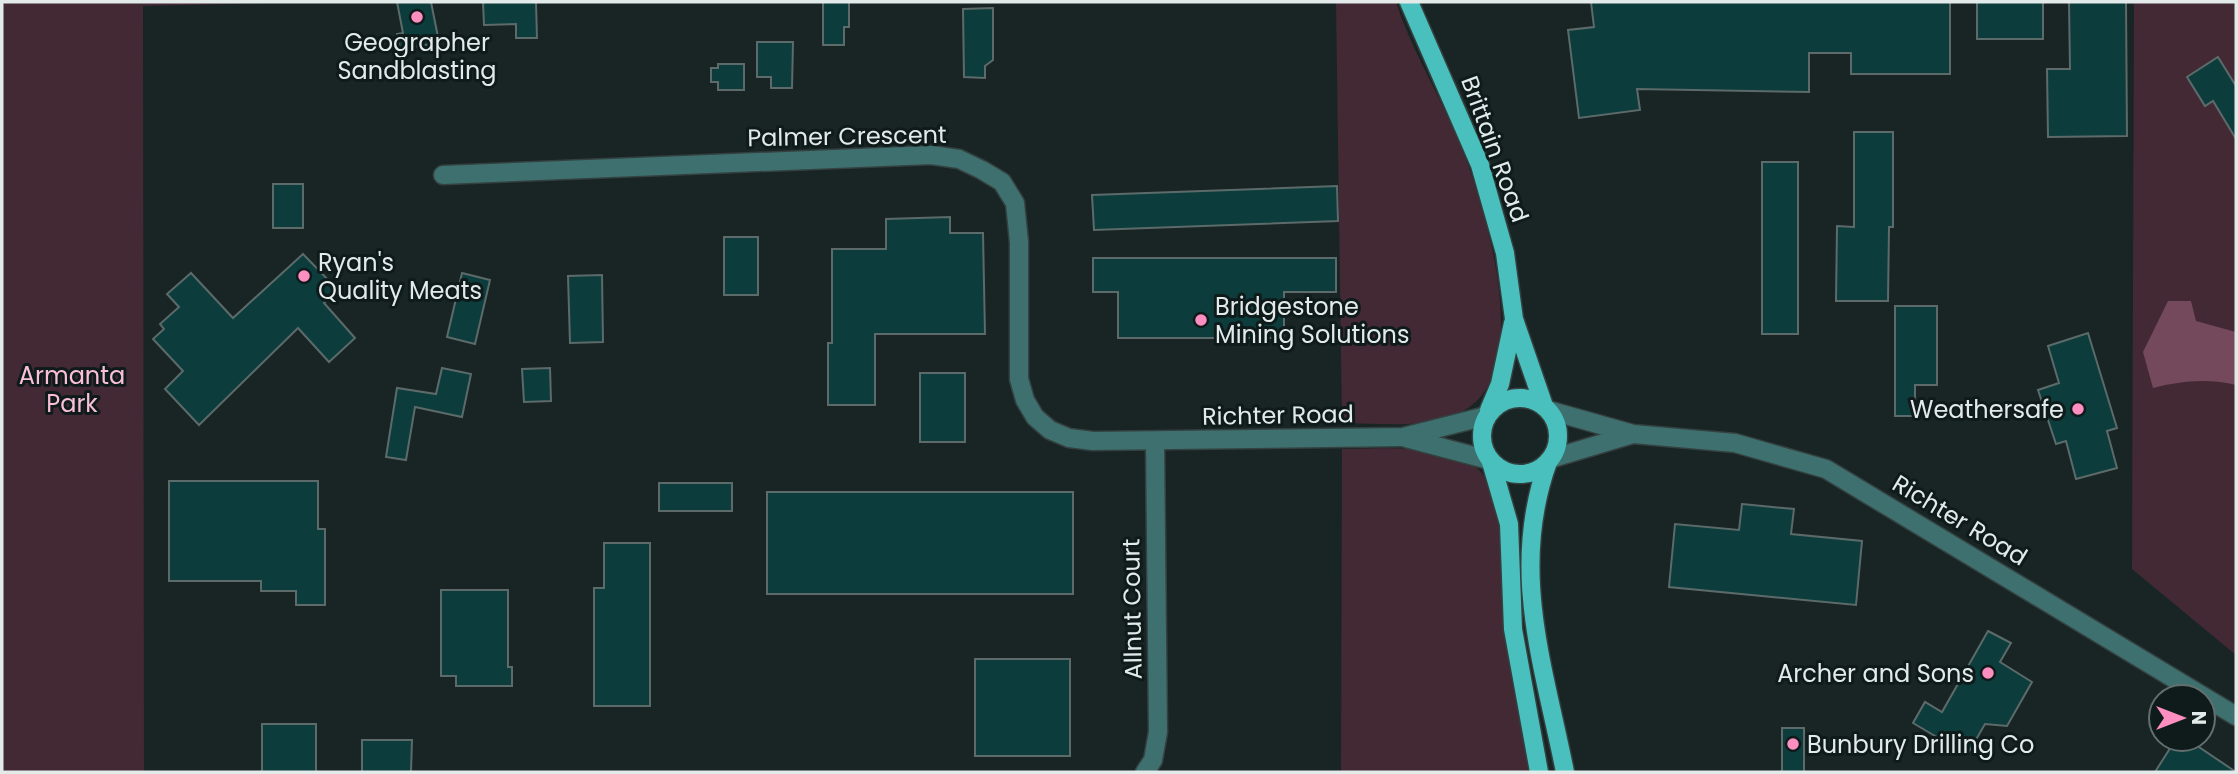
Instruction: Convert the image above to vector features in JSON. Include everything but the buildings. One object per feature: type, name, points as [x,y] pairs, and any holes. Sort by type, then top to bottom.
[{"type":"main road","name":"Brittain Road","points":[[1409,2],[1480,165],[1505,253],[1514,319],[1546,408]]},
{"type":"main road","name":"Brittain Road","points":[[1487,415],[1500,384],[1514,319]]},
{"type":"main road","points":[[1539,772],[1513,629],[1509,524],[1481,439],[1487,415],[1497,405],[1521,397],[1546,408],[1558,429],[1558,440],[1535,505],[1531,608],[1539,663],[1565,772]]},
{"type":"main road","points":[[1490,461],[1513,474],[1526,474],[1549,461]]},
{"type":"street","name":"Palmer Crescent","points":[[443,175],[931,155],[959,159],[1002,182],[1015,203],[1019,242],[1019,379],[1024,400],[1034,417],[1050,430],[1069,438],[1155,442]]},
{"type":"street","name":"Richter Road","points":[[1546,408],[1633,434],[1735,443],[1826,469],[2236,716]]},
{"type":"street","name":"Richter Road","points":[[1155,442],[1403,437],[1487,415]]},
{"type":"street","name":"Richter Road","points":[[1549,461],[1633,434]]},
{"type":"street","name":"Richter Road","points":[[1403,437],[1490,461]]},
{"type":"street","name":"Allnut Court","points":[[1146,772],[1153,760],[1158,732],[1155,442]]},
{"type":"green space","name":"Armanta Park","points":[[2,2],[301,2],[143,6],[144,772],[2,772]]},
{"type":"green space","points":[[1336,2],[1396,2],[1409,37],[1450,120],[1468,164],[1490,239],[1498,282],[1501,323],[1497,360],[1485,390],[1463,411],[1435,421],[1404,424],[1342,423]]},
{"type":"green space","points":[[2134,2],[2236,2],[2236,655],[2132,569]]},
{"type":"green space","points":[[1342,449],[1414,449],[1452,455],[1480,471],[1490,485],[1497,500],[1503,535],[1502,605],[1505,637],[1532,772],[1341,772]]},
{"type":"shaded area","points":[[2168,301],[2191,301],[2196,321],[2236,332],[2236,385],[2194,381],[2153,388],[2143,352]]},
{"type":"place","name":"Geographer Sandblasting","points":[[417,17]]},
{"type":"place","name":"Ryan's Quality Meats","points":[[304,276]]},
{"type":"place","name":"Bridgestone Mining Solutions","points":[[1201,320]]},
{"type":"place","name":"Weathersafe","points":[[2078,409]]},
{"type":"place","name":"Archer and Sons","points":[[1988,673]]},
{"type":"place","name":"Bunbury Drilling Co","points":[[1793,744]]}]
